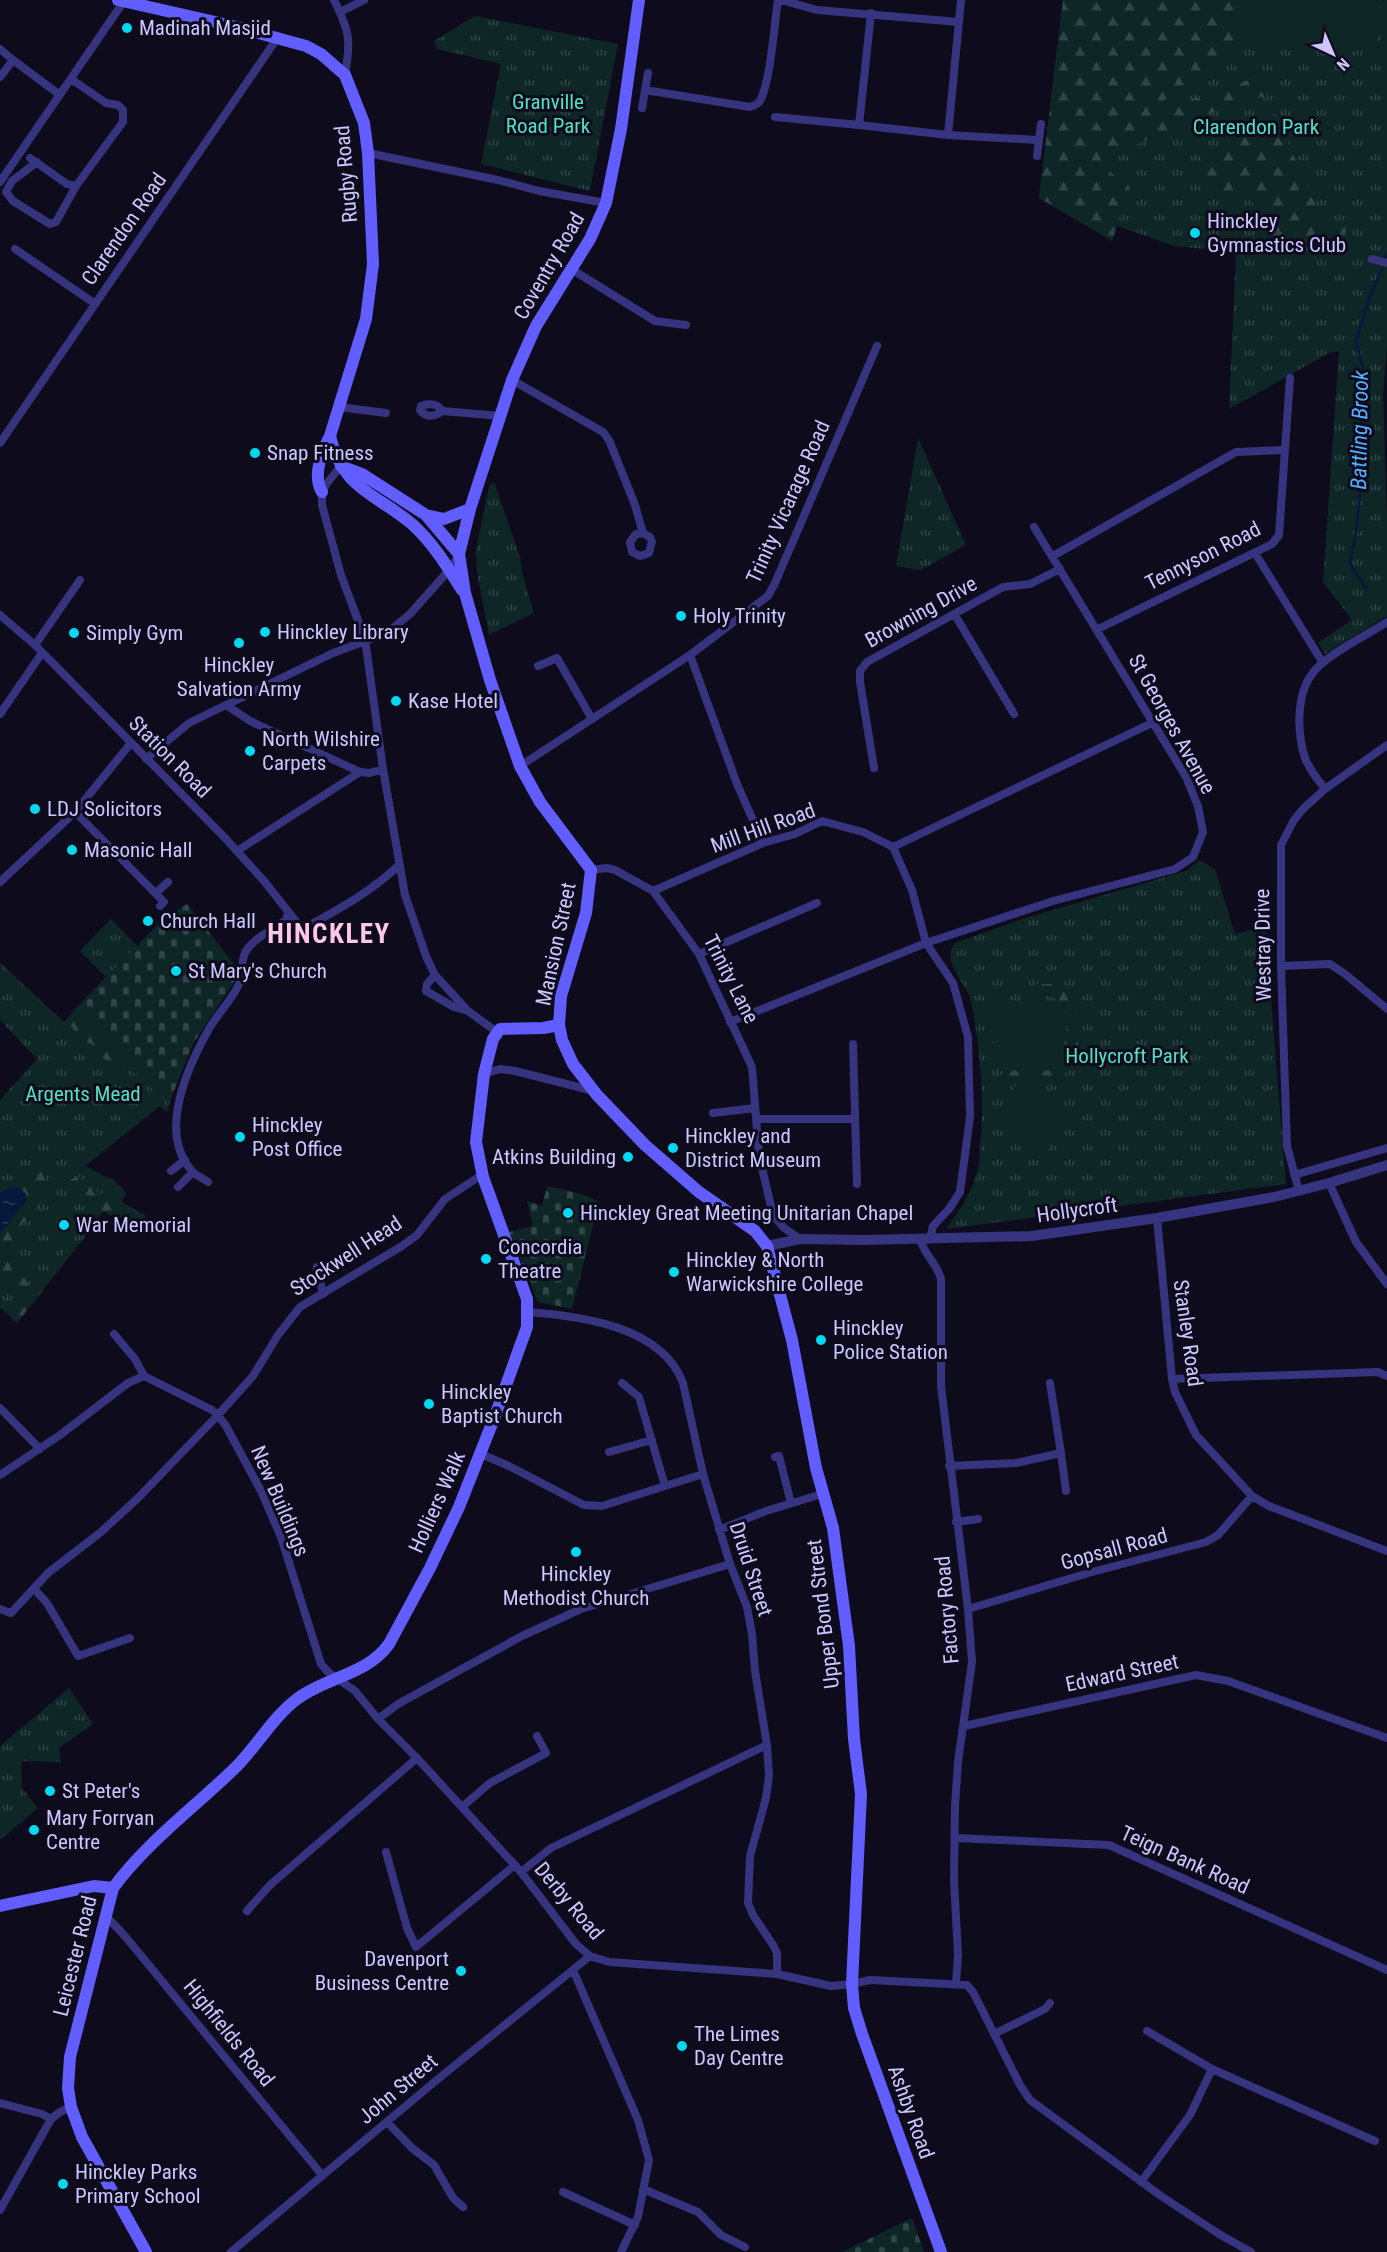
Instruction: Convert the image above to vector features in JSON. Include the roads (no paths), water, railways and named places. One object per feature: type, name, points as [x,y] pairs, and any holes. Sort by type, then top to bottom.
[{"type":"main road","name":"Coventry Road","points":[[459,554],[470,509],[512,380],[536,326],[590,239],[606,204],[621,129],[639,0]]},
{"type":"main road","name":"Rugby Road","points":[[121,1],[278,37],[306,46],[321,54],[345,75],[364,123],[368,153],[373,264],[366,319],[330,436],[320,460],[318,479],[322,492]]},
{"type":"main road","points":[[330,436],[333,452],[352,482],[410,523],[432,543],[465,594]]},
{"type":"main road","points":[[341,466],[362,474],[426,515],[459,554],[465,594],[490,680],[520,766],[540,802],[591,870]]},
{"type":"main road","points":[[426,515],[444,519],[470,509]]},
{"type":"main road","name":"Mansion Street","points":[[591,870],[586,913],[561,996],[562,1040],[573,1064],[594,1091],[663,1162],[699,1192],[755,1231],[767,1246]]},
{"type":"main road","points":[[528,1312],[521,1279],[483,1178],[476,1142],[484,1074],[497,1032],[505,1027],[543,1028],[560,1025]]},
{"type":"main road","name":"Upper Bond Street","points":[[767,1246],[792,1340],[822,1494],[832,1528],[840,1573],[843,1617],[849,1646],[854,1739],[861,1794],[852,1984]]},
{"type":"main road","name":"Holliers Walk","points":[[337,1678],[370,1664],[380,1655],[389,1644],[430,1568],[481,1454],[527,1327],[528,1312]]},
{"type":"main road","name":"Leicester Road","points":[[146,2252],[82,2137],[71,2107],[68,2088],[70,2057],[112,1888],[168,1829],[238,1765],[288,1707],[306,1693],[337,1678]]},
{"type":"main road","points":[[0,1906],[94,1886],[112,1888]]},
{"type":"main road","name":"Ashby Road","points":[[852,1984],[854,2008],[862,2034],[941,2252]]},
{"type":"street","points":[[334,0],[346,25],[349,38],[345,75]]},
{"type":"street","points":[[340,12],[364,0]]},
{"type":"street","points":[[645,90],[750,106],[757,105],[761,99],[768,72],[780,0],[817,10],[959,22]]},
{"type":"street","points":[[948,135],[961,0]]},
{"type":"street","points":[[0,182],[121,1]]},
{"type":"street","points":[[859,125],[871,13]]},
{"type":"street","name":"Clarendon Road","points":[[0,443],[278,37]]},
{"type":"street","points":[[0,49],[60,95]]},
{"type":"street","points":[[0,77],[13,60]]},
{"type":"street","points":[[642,108],[648,73]]},
{"type":"street","points":[[71,79],[106,103],[118,105],[123,110],[123,122],[104,151],[76,186],[56,222],[50,224],[6,194],[6,189],[12,181],[33,160],[67,184],[76,186]]},
{"type":"street","points":[[775,117],[948,135],[1038,140]]},
{"type":"street","points":[[1037,156],[1041,124]]},
{"type":"street","points":[[368,153],[606,204]]},
{"type":"street","points":[[15,249],[94,303]]},
{"type":"street","points":[[1372,259],[1387,263]]},
{"type":"street","points":[[571,269],[655,321],[686,323]]},
{"type":"street","name":"Trinity Vicarage Road","points":[[520,766],[690,655],[768,596],[877,346]]},
{"type":"street","name":"Tennyson Road","points":[[1098,629],[1272,544],[1279,536],[1290,378]]},
{"type":"street","points":[[512,380],[542,395],[603,432],[609,440],[635,505],[643,533]]},
{"type":"street","points":[[339,407],[386,413]]},
{"type":"street","points":[[442,411],[501,416]]},
{"type":"street","points":[[1053,556],[1236,452],[1284,450]]},
{"type":"street","points":[[322,492],[341,466]]},
{"type":"street","name":"Rugby Road","points":[[322,492],[322,506],[341,575],[365,639],[399,865],[411,915],[435,975]]},
{"type":"street","name":"St Georges Avenue","points":[[730,1022],[926,942],[1053,902],[1175,869],[1193,857],[1203,832],[1198,806],[1186,777],[1034,527]]},
{"type":"street","points":[[1254,553],[1323,663]]},
{"type":"street","name":"Coventry Road","points":[[146,759],[189,723],[365,639],[387,633],[410,614],[450,569],[459,554]]},
{"type":"street","name":"Browning Drive","points":[[874,768],[860,682],[860,671],[867,662],[1002,587],[1030,584],[1060,569]]},
{"type":"street","points":[[34,645],[80,580]]},
{"type":"street","name":"Station Road","points":[[0,615],[34,645],[237,851],[298,924],[308,925],[368,892],[399,865]]},
{"type":"street","points":[[955,615],[1014,714]]},
{"type":"street","points":[[1325,789],[1305,759],[1300,732],[1302,692],[1312,673],[1323,663],[1387,622]]},
{"type":"street","points":[[0,714],[42,653]]},
{"type":"street","points":[[690,655],[737,784],[763,843]]},
{"type":"street","points":[[537,666],[557,658],[592,719]]},
{"type":"street","points":[[226,705],[250,721],[360,772],[370,773],[383,769]]},
{"type":"street","points":[[925,1238],[960,1192],[970,1117],[968,1037],[953,983],[926,942],[912,890],[893,847],[1154,722]]},
{"type":"street","points":[[0,882],[75,812],[131,743]]},
{"type":"street","name":"Westray Drive","points":[[1299,1191],[1287,1146],[1281,966],[1281,845],[1294,820],[1325,789],[1387,745]]},
{"type":"street","points":[[237,851],[360,772]]},
{"type":"street","points":[[75,812],[156,893],[164,902],[160,906]]},
{"type":"street","name":"Mill Hill Road","points":[[653,891],[763,843],[795,834],[822,821],[863,832],[893,847]]},
{"type":"street","name":"Trinity Lane","points":[[591,870],[607,868],[615,870],[653,891],[699,954],[752,1067],[759,1155],[772,1215],[784,1228],[800,1239]]},
{"type":"street","points":[[156,893],[168,882]]},
{"type":"street","points":[[699,954],[818,903]]},
{"type":"street","points":[[208,1182],[193,1172],[185,1160],[178,1138],[177,1114],[184,1083],[210,1028],[241,981],[243,958],[247,950],[286,920],[288,913]]},
{"type":"street","points":[[1281,966],[1330,964],[1387,1009]]},
{"type":"street","points":[[468,1011],[454,1007],[426,991],[427,984],[435,975],[468,1011],[497,1032]]},
{"type":"street","points":[[853,1044],[857,1184]]},
{"type":"street","points":[[484,1074],[500,1069],[515,1071],[594,1091]]},
{"type":"street","points":[[713,1113],[755,1108]]},
{"type":"street","points":[[756,1119],[855,1119]]},
{"type":"street","points":[[1294,1175],[1387,1148]]},
{"type":"street","points":[[171,1170],[185,1160]]},
{"type":"street","name":"Hollycroft","points":[[767,1246],[800,1239],[1032,1236],[1157,1218],[1274,1197],[1387,1165]]},
{"type":"street","points":[[178,1186],[193,1172]]},
{"type":"street","name":"Stockwell Head","points":[[0,1609],[11,1613],[48,1574],[101,1532],[138,1498],[253,1376],[278,1335],[300,1307],[402,1246],[417,1235],[445,1199],[477,1178],[483,1178]]},
{"type":"street","points":[[1329,1183],[1356,1242],[1387,1284]]},
{"type":"street","name":"Stanley Road","points":[[1157,1218],[1172,1379],[1175,1392],[1196,1435],[1252,1496],[1269,1506],[1387,1551]]},
{"type":"street","name":"Factory Road","points":[[925,1238],[921,1245],[937,1266],[941,1279],[940,1367],[949,1466],[968,1609],[971,1668],[958,1762],[954,1880],[958,1955],[956,1983]]},
{"type":"street","points":[[317,1267],[323,1294]]},
{"type":"street","name":"Druid Street","points":[[528,1312],[557,1314],[617,1328],[639,1336],[668,1359],[680,1373],[703,1474],[719,1530],[747,1607],[767,1745],[768,1786],[750,1856],[748,1903],[777,1953],[777,1974]]},
{"type":"street","points":[[114,1334],[135,1359],[144,1376],[218,1415]]},
{"type":"street","points":[[1172,1379],[1378,1372],[1387,1376]]},
{"type":"street","points":[[0,1475],[40,1449],[128,1383],[144,1376]]},
{"type":"street","points":[[622,1383],[639,1397],[665,1486]]},
{"type":"street","points":[[1050,1383],[1066,1491]]},
{"type":"street","points":[[0,1408],[40,1449]]},
{"type":"street","name":"New Buildings","points":[[218,1415],[256,1480],[278,1530],[318,1657],[328,1672],[337,1678]]},
{"type":"street","points":[[609,1452],[652,1440]]},
{"type":"street","points":[[949,1466],[1016,1463],[1061,1453]]},
{"type":"street","points":[[481,1454],[584,1505],[602,1506],[703,1474]]},
{"type":"street","points":[[774,1457],[779,1456],[792,1503]]},
{"type":"street","points":[[719,1530],[822,1494]]},
{"type":"street","name":"Gopsall Road","points":[[968,1609],[1092,1572],[1206,1542],[1218,1535],[1252,1496]]},
{"type":"street","points":[[957,1522],[978,1519]]},
{"type":"street","points":[[378,1719],[398,1704],[522,1636],[581,1609],[730,1564]]},
{"type":"street","points":[[34,1589],[47,1603],[78,1656],[87,1655],[130,1638]]},
{"type":"street","name":"Edward Street","points":[[964,1726],[1196,1675],[1228,1681],[1387,1738]]},
{"type":"street","name":"Derby Road","points":[[337,1678],[355,1690],[378,1719],[518,1868],[576,1944],[590,1956],[609,1962],[777,1974],[831,1986],[870,1980],[956,1983]]},
{"type":"street","points":[[462,1807],[490,1783],[546,1753],[537,1736]]},
{"type":"street","points":[[386,1852],[407,1928],[416,1947],[518,1868],[551,1848],[767,1745]]},
{"type":"street","points":[[247,1911],[270,1885],[417,1758]]},
{"type":"street","name":"Teign Bank Road","points":[[955,1838],[1109,1845],[1387,1970]]},
{"type":"street","name":"Highfields Road","points":[[106,1916],[322,2175]]},
{"type":"street","name":"John Street","points":[[231,2252],[590,1956]]},
{"type":"street","points":[[573,1970],[638,2120],[649,2160],[638,2217],[621,2252]]},
{"type":"street","points":[[956,1983],[970,1988],[1030,2100],[1141,2182],[1219,2234],[1251,2252]]},
{"type":"street","points":[[994,2034],[1045,2009],[1050,2003]]},
{"type":"street","points":[[1147,2031],[1212,2069],[1375,2140]]},
{"type":"street","points":[[1141,2182],[1190,2115],[1212,2069]]},
{"type":"street","points":[[0,2103],[42,2114],[51,2119]]},
{"type":"street","points":[[0,2210],[51,2119],[71,2107]]},
{"type":"street","points":[[387,2122],[412,2148],[434,2165],[453,2198],[463,2207]]},
{"type":"street","points":[[644,2189],[698,2212],[721,2235],[745,2247]]},
{"type":"street","points":[[563,2192],[634,2225]]},
{"type":"water","points":[[12,1186],[22,1189],[26,1194],[26,1202],[0,1233],[0,1193]]},
{"type":"waterway","name":"Battling Brook","points":[[1367,590],[1350,564],[1357,527],[1361,478],[1363,369],[1356,341],[1369,299],[1382,269]]},
{"type":"place","name":"Madinah Masjid","points":[[127,28]]},
{"type":"place","name":"Hinckley Gymnastics Club","points":[[1195,233]]},
{"type":"place","name":"Snap Fitness","points":[[255,453]]},
{"type":"place","name":"Holy Trinity","points":[[681,616]]},
{"type":"place","name":"Hinckley Library","points":[[265,632]]},
{"type":"place","name":"Simply Gym","points":[[74,633]]},
{"type":"place","name":"Hinckley Salvation Army","points":[[239,643]]},
{"type":"place","name":"Kase Hotel","points":[[396,701]]},
{"type":"place","name":"North Wilshire Carpets","points":[[250,751]]},
{"type":"place","name":"LDJ Solicitors","points":[[35,809]]},
{"type":"place","name":"Masonic Hall","points":[[72,850]]},
{"type":"place","name":"Church Hall","points":[[148,921]]},
{"type":"place","name":"St Mary's Church","points":[[176,971]]},
{"type":"place","name":"Hinckley Post Office","points":[[240,1137]]},
{"type":"place","name":"Hinckley and District Museum","points":[[673,1148]]},
{"type":"place","name":"Atkins Building","points":[[628,1157]]},
{"type":"place","name":"Hinckley Great Meeting Unitarian Chapel","points":[[568,1213]]},
{"type":"place","name":"War Memorial","points":[[64,1225]]},
{"type":"place","name":"Concordia Theatre","points":[[486,1259]]},
{"type":"place","name":"Hinckley & North Warwickshire College","points":[[674,1272]]},
{"type":"place","name":"Hinckley Police Station","points":[[821,1340]]},
{"type":"place","name":"Hinckley Baptist Church","points":[[429,1404]]},
{"type":"place","name":"Hinckley Methodist Church","points":[[576,1552]]},
{"type":"place","name":"St Peter's","points":[[50,1791]]},
{"type":"place","name":"Mary Forryan Centre","points":[[34,1830]]},
{"type":"place","name":"Davenport Business Centre","points":[[461,1971]]},
{"type":"place","name":"The Limes Day Centre","points":[[682,2046]]},
{"type":"place","name":"Hinckley Parks Primary School","points":[[63,2184]]},
{"type":"district","name":"HINCKLEY","points":[[329,934]]},
{"type":"park label","name":"Granville Road Park","points":[[548,114]]},
{"type":"park label","name":"Clarendon Park","points":[[1256,127]]},
{"type":"park label","name":"Hollycroft Park","points":[[1127,1056]]},
{"type":"park label","name":"Argents Mead","points":[[83,1094]]}]
